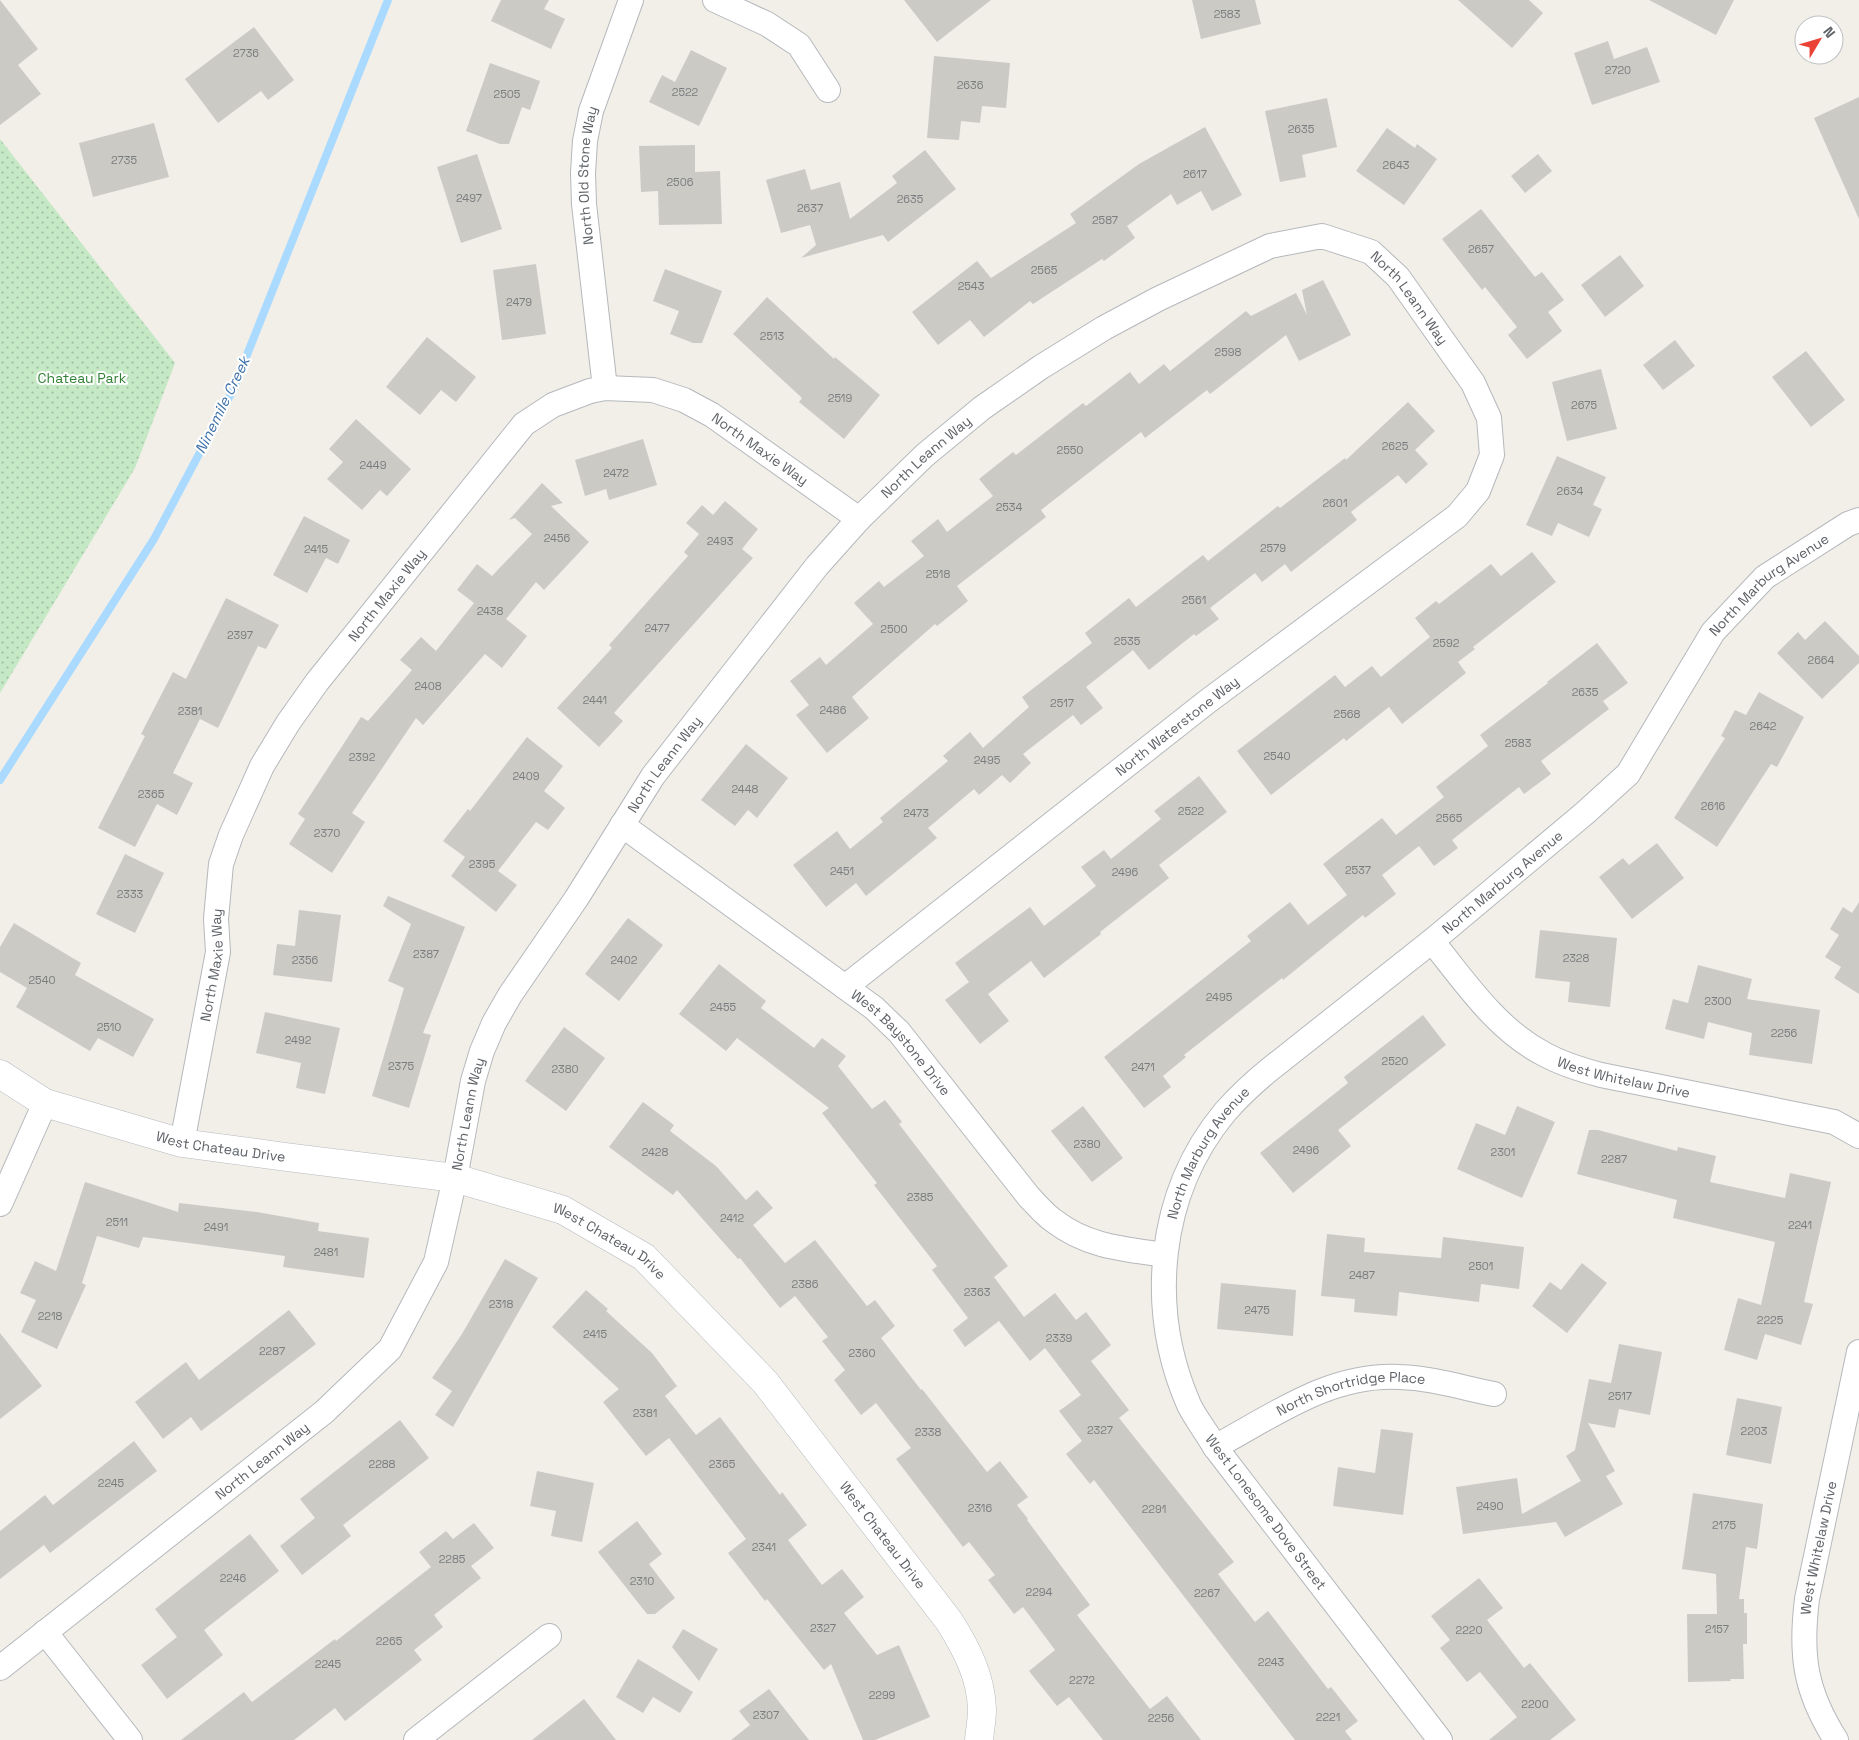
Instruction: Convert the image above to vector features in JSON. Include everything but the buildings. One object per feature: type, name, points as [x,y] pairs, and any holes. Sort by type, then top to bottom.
[{"type":"street","name":"North Old Stone Way","points":[[605,388],[584,204],[583,165],[585,141],[591,111],[631,0]]},
{"type":"street","points":[[715,0],[767,24],[799,45],[828,90]]},
{"type":"street","name":"North Leann Way","points":[[0,1668],[324,1412],[390,1349],[436,1262],[455,1178],[473,1081],[482,1051],[494,1023],[510,995],[576,899],[653,776],[817,566],[859,519],[925,455],[982,408],[1049,362],[1104,328],[1158,300],[1270,246],[1322,236],[1371,252],[1398,277],[1473,383],[1489,418],[1492,455]]},
{"type":"street","name":"North Maxie Way","points":[[182,1142],[218,952],[216,919],[222,864],[231,835],[262,766],[288,723],[317,682],[524,424],[553,405],[590,391],[605,388],[654,390],[684,400],[712,415],[859,519]]},
{"type":"street","name":"North Waterstone Way","points":[[845,986],[1208,701],[1457,516],[1478,491],[1492,455]]},
{"type":"street","name":"North Marburg Avenue","points":[[1165,1255],[1170,1224],[1179,1194],[1191,1166],[1206,1139],[1224,1113],[1245,1090],[1432,941],[1585,813],[1628,774],[1713,632],[1765,577],[1848,524],[1859,520]]},
{"type":"street","name":"West Baystone Drive","points":[[622,825],[874,1008],[899,1032],[1029,1197],[1053,1221],[1080,1237],[1110,1248],[1165,1255]]},
{"type":"street","name":"West Whitelaw Drive","points":[[1432,941],[1492,1015],[1516,1036],[1543,1054],[1572,1067],[1601,1075],[1834,1122],[1859,1136]]},
{"type":"street","name":"West Chateau Drive","points":[[0,1074],[45,1103],[182,1142],[455,1178],[563,1210],[644,1257],[765,1382],[949,1621],[966,1648],[977,1677],[982,1708],[979,1740]]},
{"type":"street","points":[[0,1204],[45,1103]]},
{"type":"street","name":"West Lonesome Dove Street","points":[[1165,1255],[1163,1286],[1164,1318],[1178,1378],[1190,1407],[1215,1447],[1440,1740]]},
{"type":"street","name":"West Whitelaw Drive","points":[[1836,1740],[1823,1720],[1811,1691],[1805,1661],[1803,1630],[1809,1589],[1859,1352]]},
{"type":"street","name":"North Shortridge Place","points":[[1215,1447],[1309,1395],[1338,1384],[1369,1378],[1401,1377],[1494,1394]]},
{"type":"street","points":[[45,1632],[130,1740]]},
{"type":"street","points":[[416,1740],[549,1636]]},
{"type":"green space","name":"Chateau Park","points":[[0,139],[175,363],[135,468],[0,693]]},
{"type":"waterway","name":"Ninemile Creek","points":[[0,780],[154,539],[233,390],[388,0]]}]
